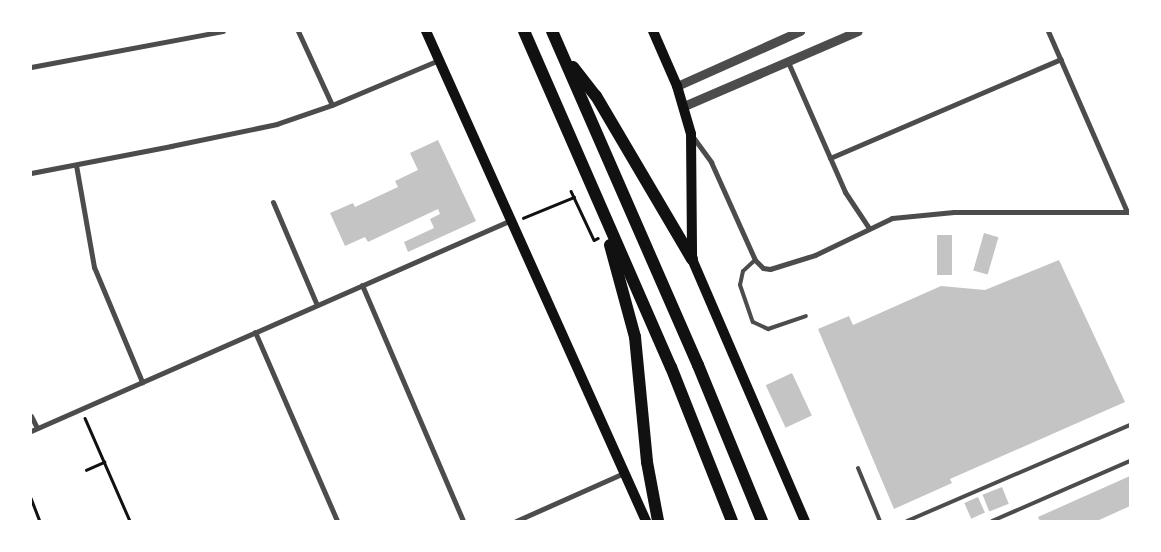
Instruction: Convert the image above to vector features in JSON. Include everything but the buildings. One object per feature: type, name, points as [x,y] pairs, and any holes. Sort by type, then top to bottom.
[{"type":"highway","points":[[524,31],[595,192],[732,521]]},
{"type":"highway","points":[[552,31],[698,364],[762,521]]},
{"type":"highway","points":[[562,54],[596,96],[692,259]]},
{"type":"highway","points":[[595,192],[635,337],[647,462],[658,521]]},
{"type":"main road","points":[[426,31],[516,217],[646,521]]},
{"type":"main road","points":[[653,31],[677,86],[691,134],[692,259],[805,521]]},
{"type":"street","points":[[31,67],[223,31]]},
{"type":"street","points":[[298,31],[332,105]]},
{"type":"street","points":[[677,86],[800,31]]},
{"type":"street","points":[[684,106],[858,31]]},
{"type":"street","points":[[691,134],[711,162],[756,260],[763,268],[770,269],[815,255],[892,218],[954,212],[1128,212],[1048,31]]},
{"type":"street","points":[[830,158],[1061,59]]},
{"type":"street","points":[[31,173],[284,122],[332,105],[439,60]]},
{"type":"street","points":[[788,62],[845,192],[869,228]]},
{"type":"street","points":[[76,165],[94,268],[142,382]]},
{"type":"street","points":[[272,202],[317,305]]},
{"type":"street","points":[[31,416],[34,429],[81,410],[516,217]]},
{"type":"street","points":[[362,285],[463,521]]},
{"type":"street","points":[[255,332],[337,521]]},
{"type":"street","points":[[516,521],[625,473]]},
{"type":"lane","points":[[756,260],[743,272],[740,285],[753,322],[768,329],[806,316]]},
{"type":"lane","points":[[907,521],[1130,425]]},
{"type":"lane","points":[[992,521],[1130,461]]},
{"type":"lane","points":[[858,468],[880,521]]},
{"type":"path","points":[[571,190],[594,240]]},
{"type":"path","points":[[516,217],[523,218],[574,197]]},
{"type":"path","points":[[81,410],[130,521]]},
{"type":"path","points":[[86,470],[104,462]]},
{"type":"path","points":[[31,498],[40,521]]}]
